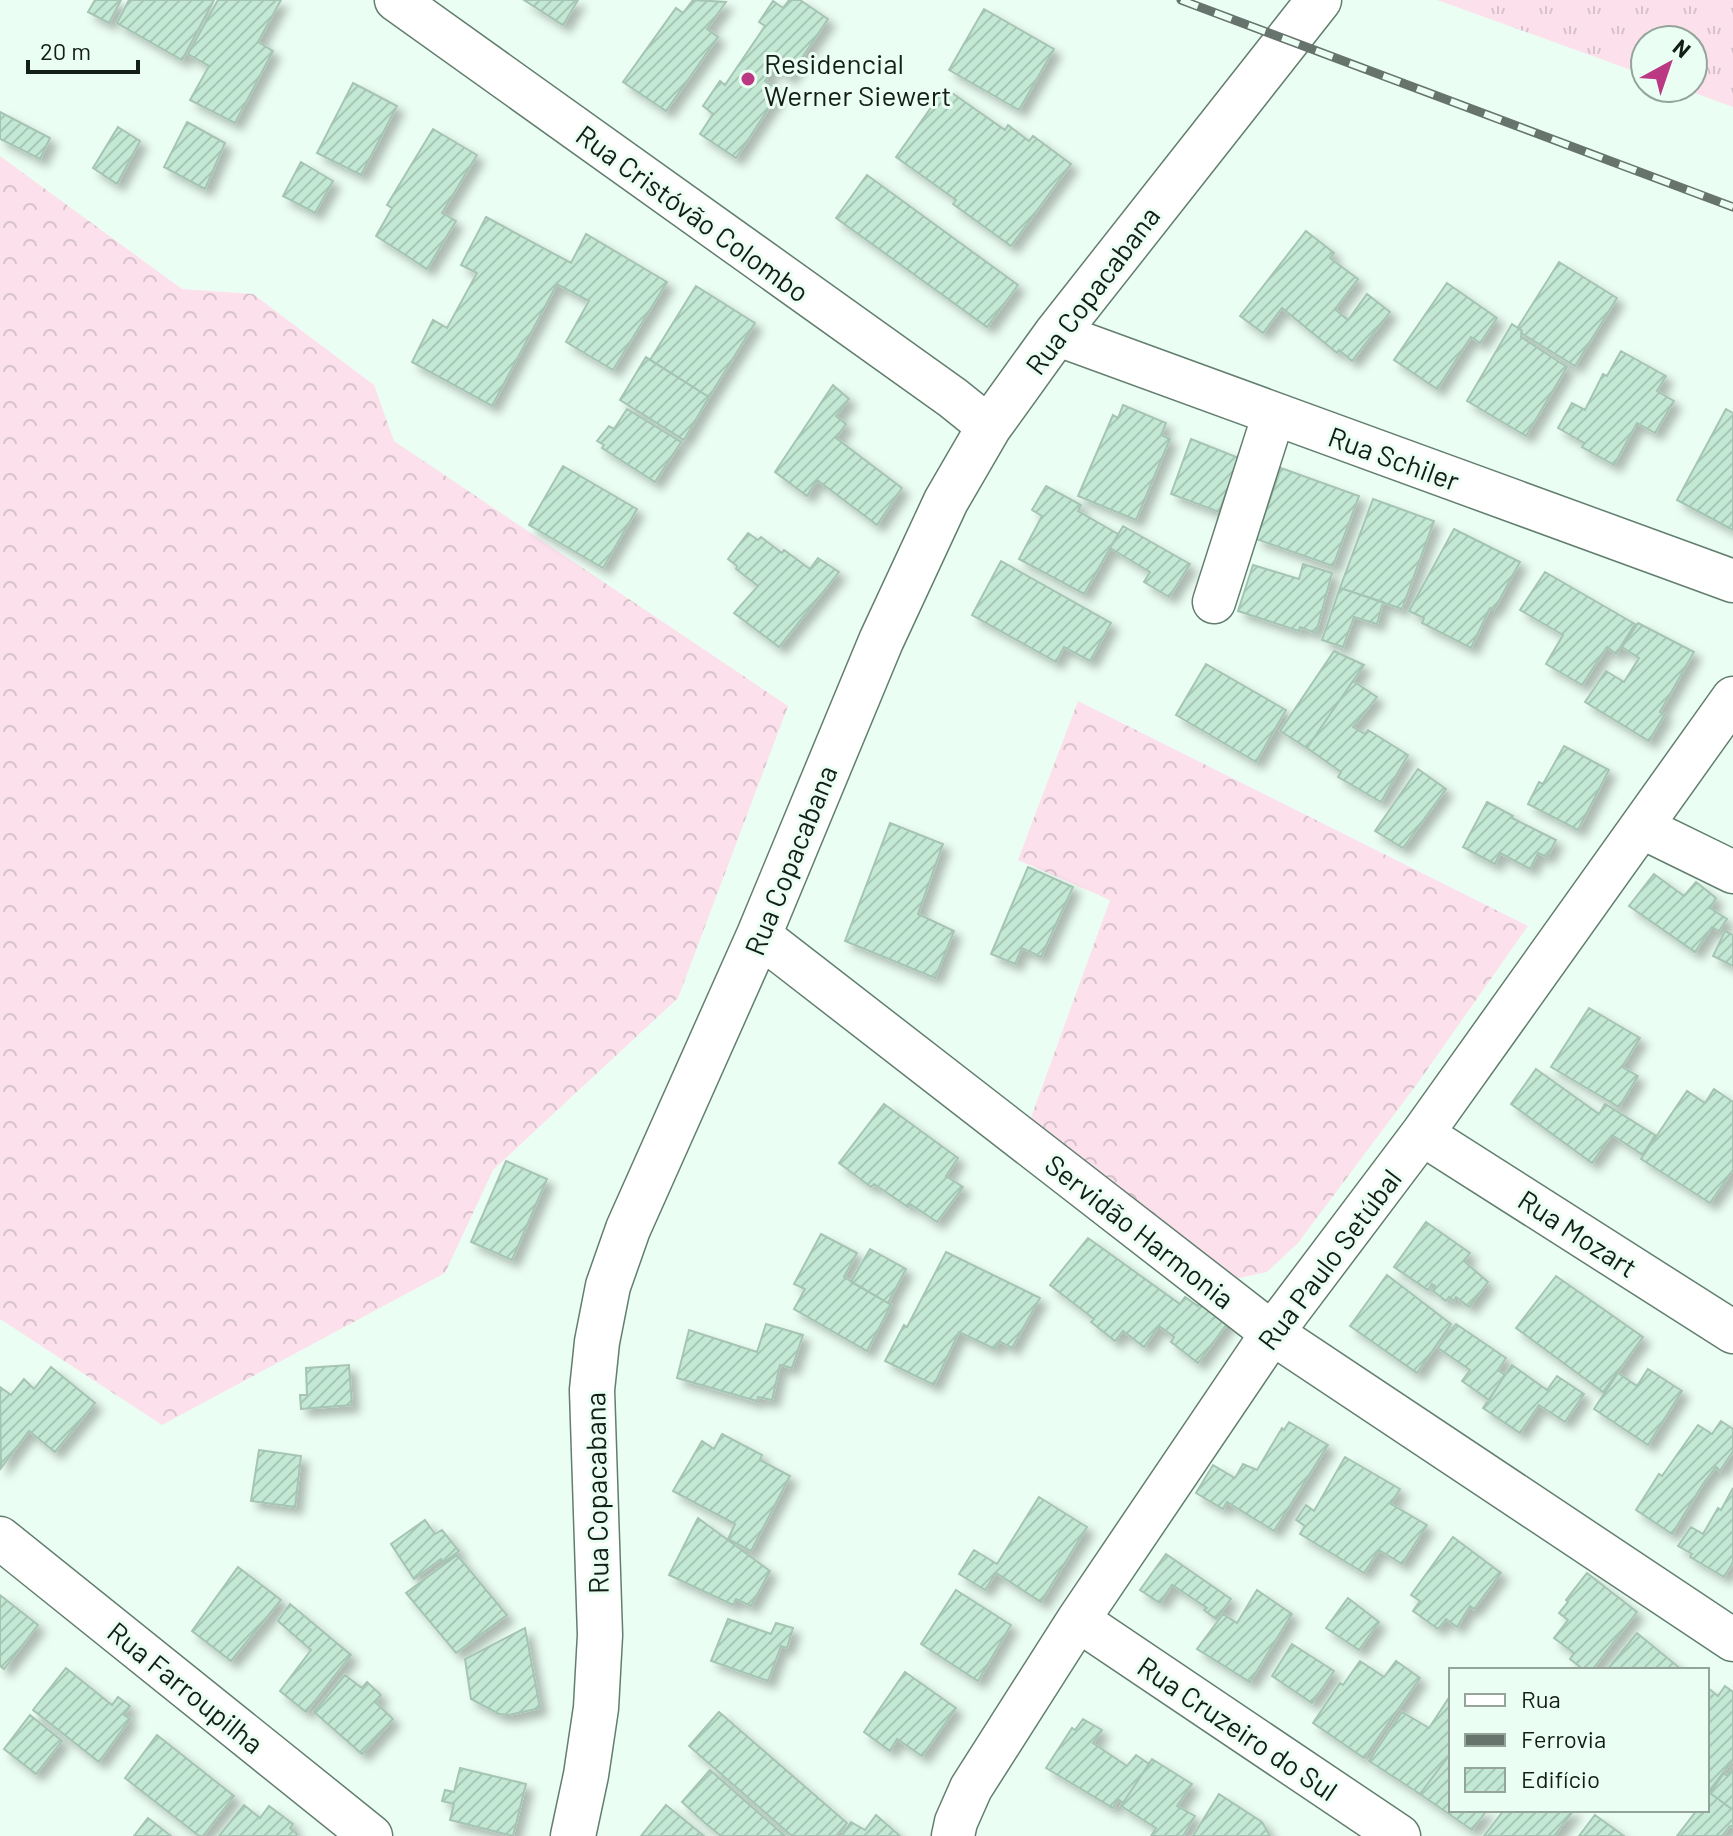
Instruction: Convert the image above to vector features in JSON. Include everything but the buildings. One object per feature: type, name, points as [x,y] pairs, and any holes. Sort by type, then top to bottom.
[{"type":"main road","name":"Rua Copacabana","points":[[573,1836],[596,1708],[600,1635],[592,1390],[608,1286],[628,1229],[759,935],[914,568],[946,501],[989,427],[1056,334],[1319,0]]},
{"type":"street","name":"Rua Cristóvão Colombo","points":[[396,0],[989,427]]},
{"type":"street","name":"Rua Schiler","points":[[1056,334],[1733,581]]},
{"type":"street","points":[[1214,602],[1274,414]]},
{"type":"street","name":"Rua Paulo Setúbal","points":[[953,1836],[971,1788],[1078,1620],[1272,1333],[1422,1134],[1733,698]]},
{"type":"street","points":[[1641,827],[1733,872]]},
{"type":"street","name":"Servidão Harmonia","points":[[759,935],[1272,1333],[1733,1640]]},
{"type":"street","name":"Rua Mozart","points":[[1422,1134],[1733,1332]]},
{"type":"street","name":"Rua Farroupilha","points":[[0,1538],[371,1836]]},
{"type":"street","name":"Rua Cruzeiro do Sul","points":[[1078,1620],[1399,1836]]},
{"type":"green space","points":[[1437,0],[1733,0],[1733,107],[1709,98],[1709,24],[1629,24],[1629,69]]},
{"type":"green space","points":[[0,156],[182,289],[253,294],[374,385],[394,441],[788,706],[678,998],[493,1170],[445,1273],[162,1425],[0,1319]]},
{"type":"green space","points":[[1078,701],[1528,926],[1417,1084],[1298,1243],[1267,1272],[1225,1281],[1029,1123],[1110,900],[1018,860]]},
{"type":"railway","points":[[1181,0],[1733,207]]},
{"type":"place","name":"Residencial Werner Siewert","points":[[748,79]]}]
